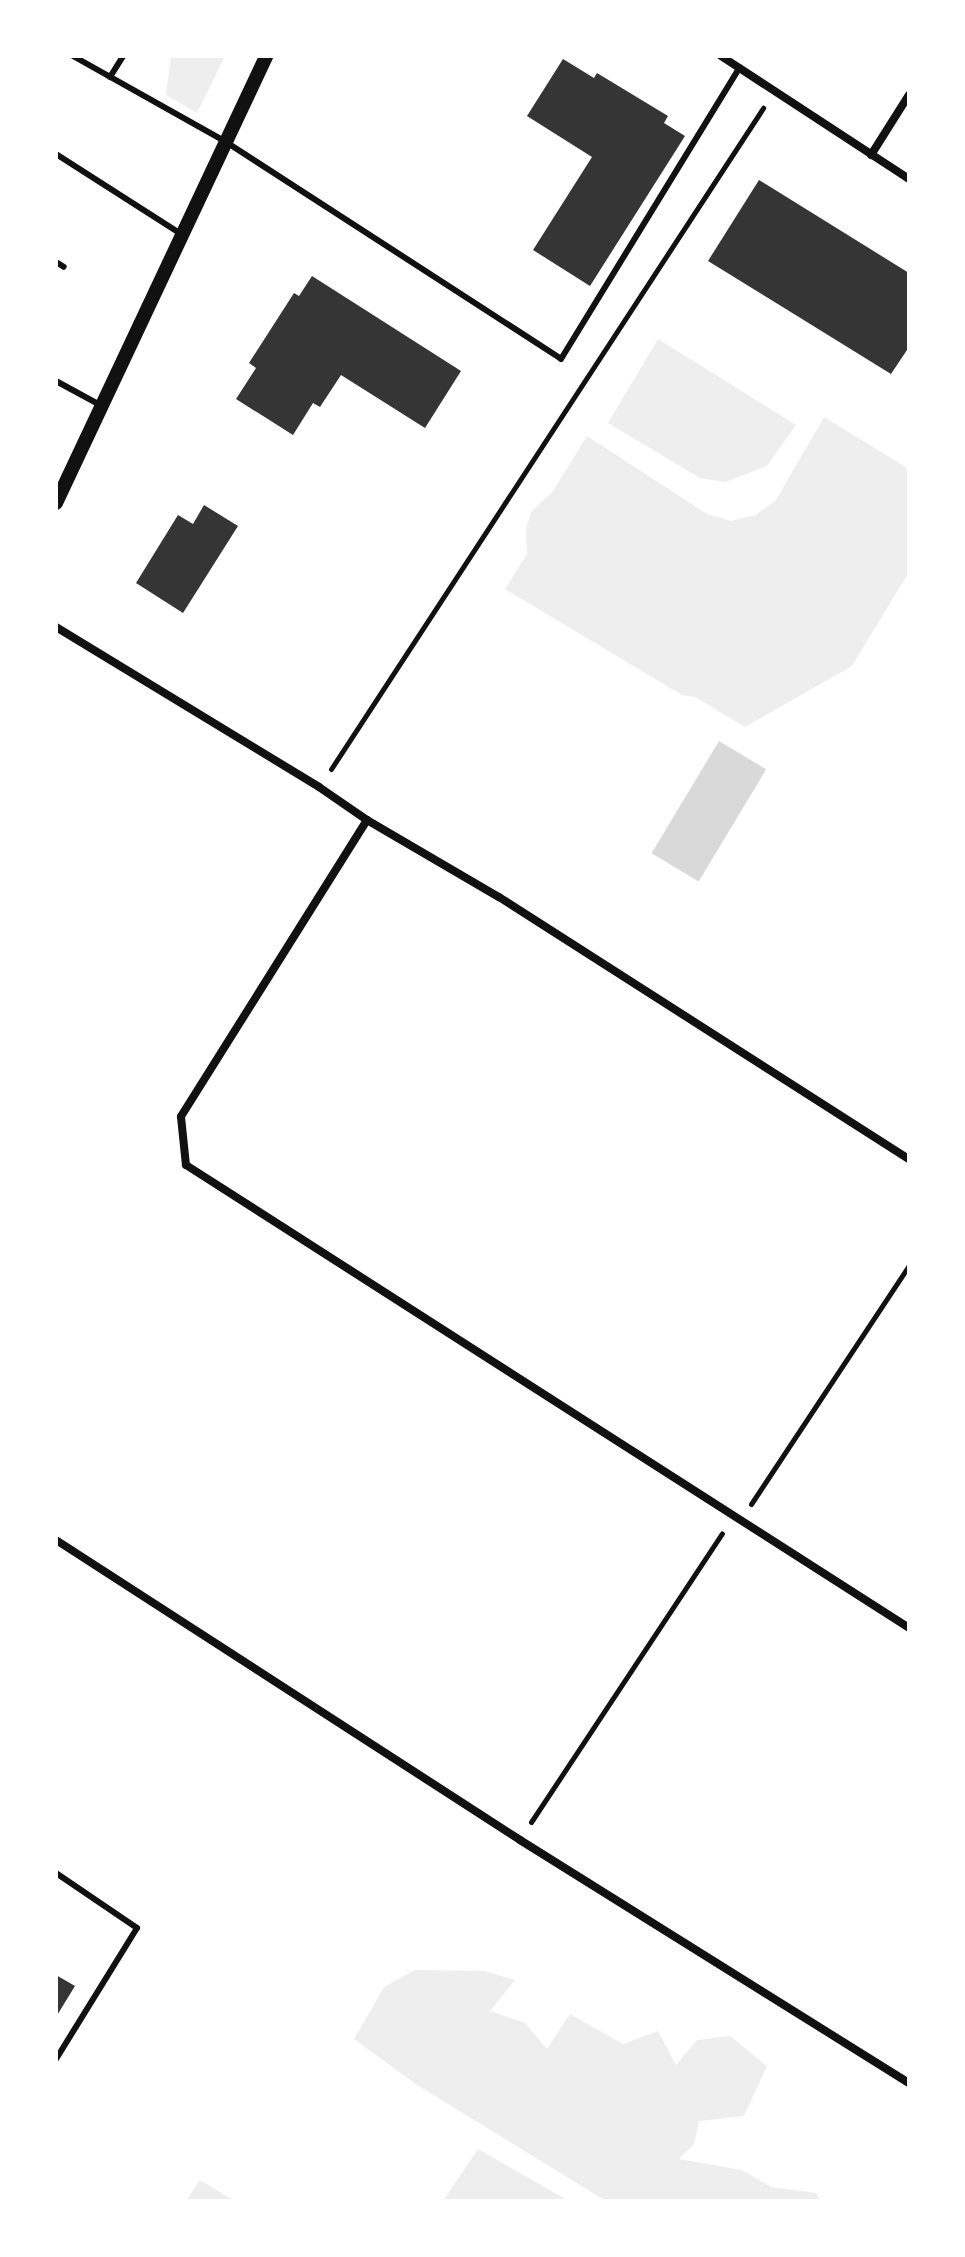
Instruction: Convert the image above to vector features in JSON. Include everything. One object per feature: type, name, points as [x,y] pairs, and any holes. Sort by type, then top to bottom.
[{"type":"street","points":[[56,503],[266,56]]},
{"type":"street","points":[[721,56],[909,179]]},
{"type":"street","points":[[871,155],[909,95]]},
{"type":"street","points":[[56,627],[319,787],[367,820],[499,897],[909,1159]]},
{"type":"street","points":[[367,820],[181,1117],[186,1165],[909,1628]]},
{"type":"street","points":[[56,1540],[520,1840],[909,2083]]},
{"type":"lane","points":[[73,56],[226,142],[561,359],[740,67]]},
{"type":"lane","points":[[110,77],[123,56]]},
{"type":"lane","points":[[56,154],[182,235]]},
{"type":"lane","points":[[56,262],[64,267]]},
{"type":"lane","points":[[56,381],[102,406]]},
{"type":"lane","points":[[56,1873],[137,1928],[56,2059]]},
{"type":"path","points":[[319,787],[775,89]]},
{"type":"path","points":[[520,1840],[720,1536],[759,1497],[909,1265]]},
{"type":"shaded area","points":[[171,56],[225,56],[197,113],[166,95]]},
{"type":"shaded area","points":[[658,339],[796,425],[767,466],[725,482],[700,478],[608,423]]},
{"type":"shaded area","points":[[824,417],[909,469],[909,572],[852,666],[745,727],[695,697],[682,695],[505,589],[527,554],[526,529],[531,512],[553,491],[587,436],[707,514],[731,521],[756,515],[776,500]]},
{"type":"shaded area","points":[[719,741],[766,769],[699,882],[652,853]]},
{"type":"shaded area","points":[[415,1970],[485,1971],[515,1980],[490,2011],[525,2023],[547,2049],[570,2014],[623,2044],[658,2031],[676,2065],[697,2040],[730,2036],[767,2066],[744,2116],[699,2121],[694,2144],[679,2159],[742,2170],[771,2187],[816,2193],[820,2201],[606,2201],[417,2085],[354,2039],[384,1987]]},
{"type":"shaded area","points":[[478,2149],[569,2201],[443,2201]]},
{"type":"shaded area","points":[[200,2180],[235,2201],[186,2201]]},
{"type":"building","points":[[563,59],[594,78],[597,73],[668,116],[664,123],[685,136],[590,286],[533,250],[592,157],[527,116]]},
{"type":"building","points":[[759,180],[909,273],[909,347],[891,374],[708,261]]},
{"type":"building","points":[[312,276],[461,371],[425,428],[341,375],[320,407],[313,403],[293,435],[236,399],[256,368],[249,363],[294,293],[299,296]]},
{"type":"building","points":[[204,505],[238,526],[183,613],[136,583],[178,515],[193,524]]},
{"type":"building","points":[[56,1975],[75,1986],[56,2017]]}]
